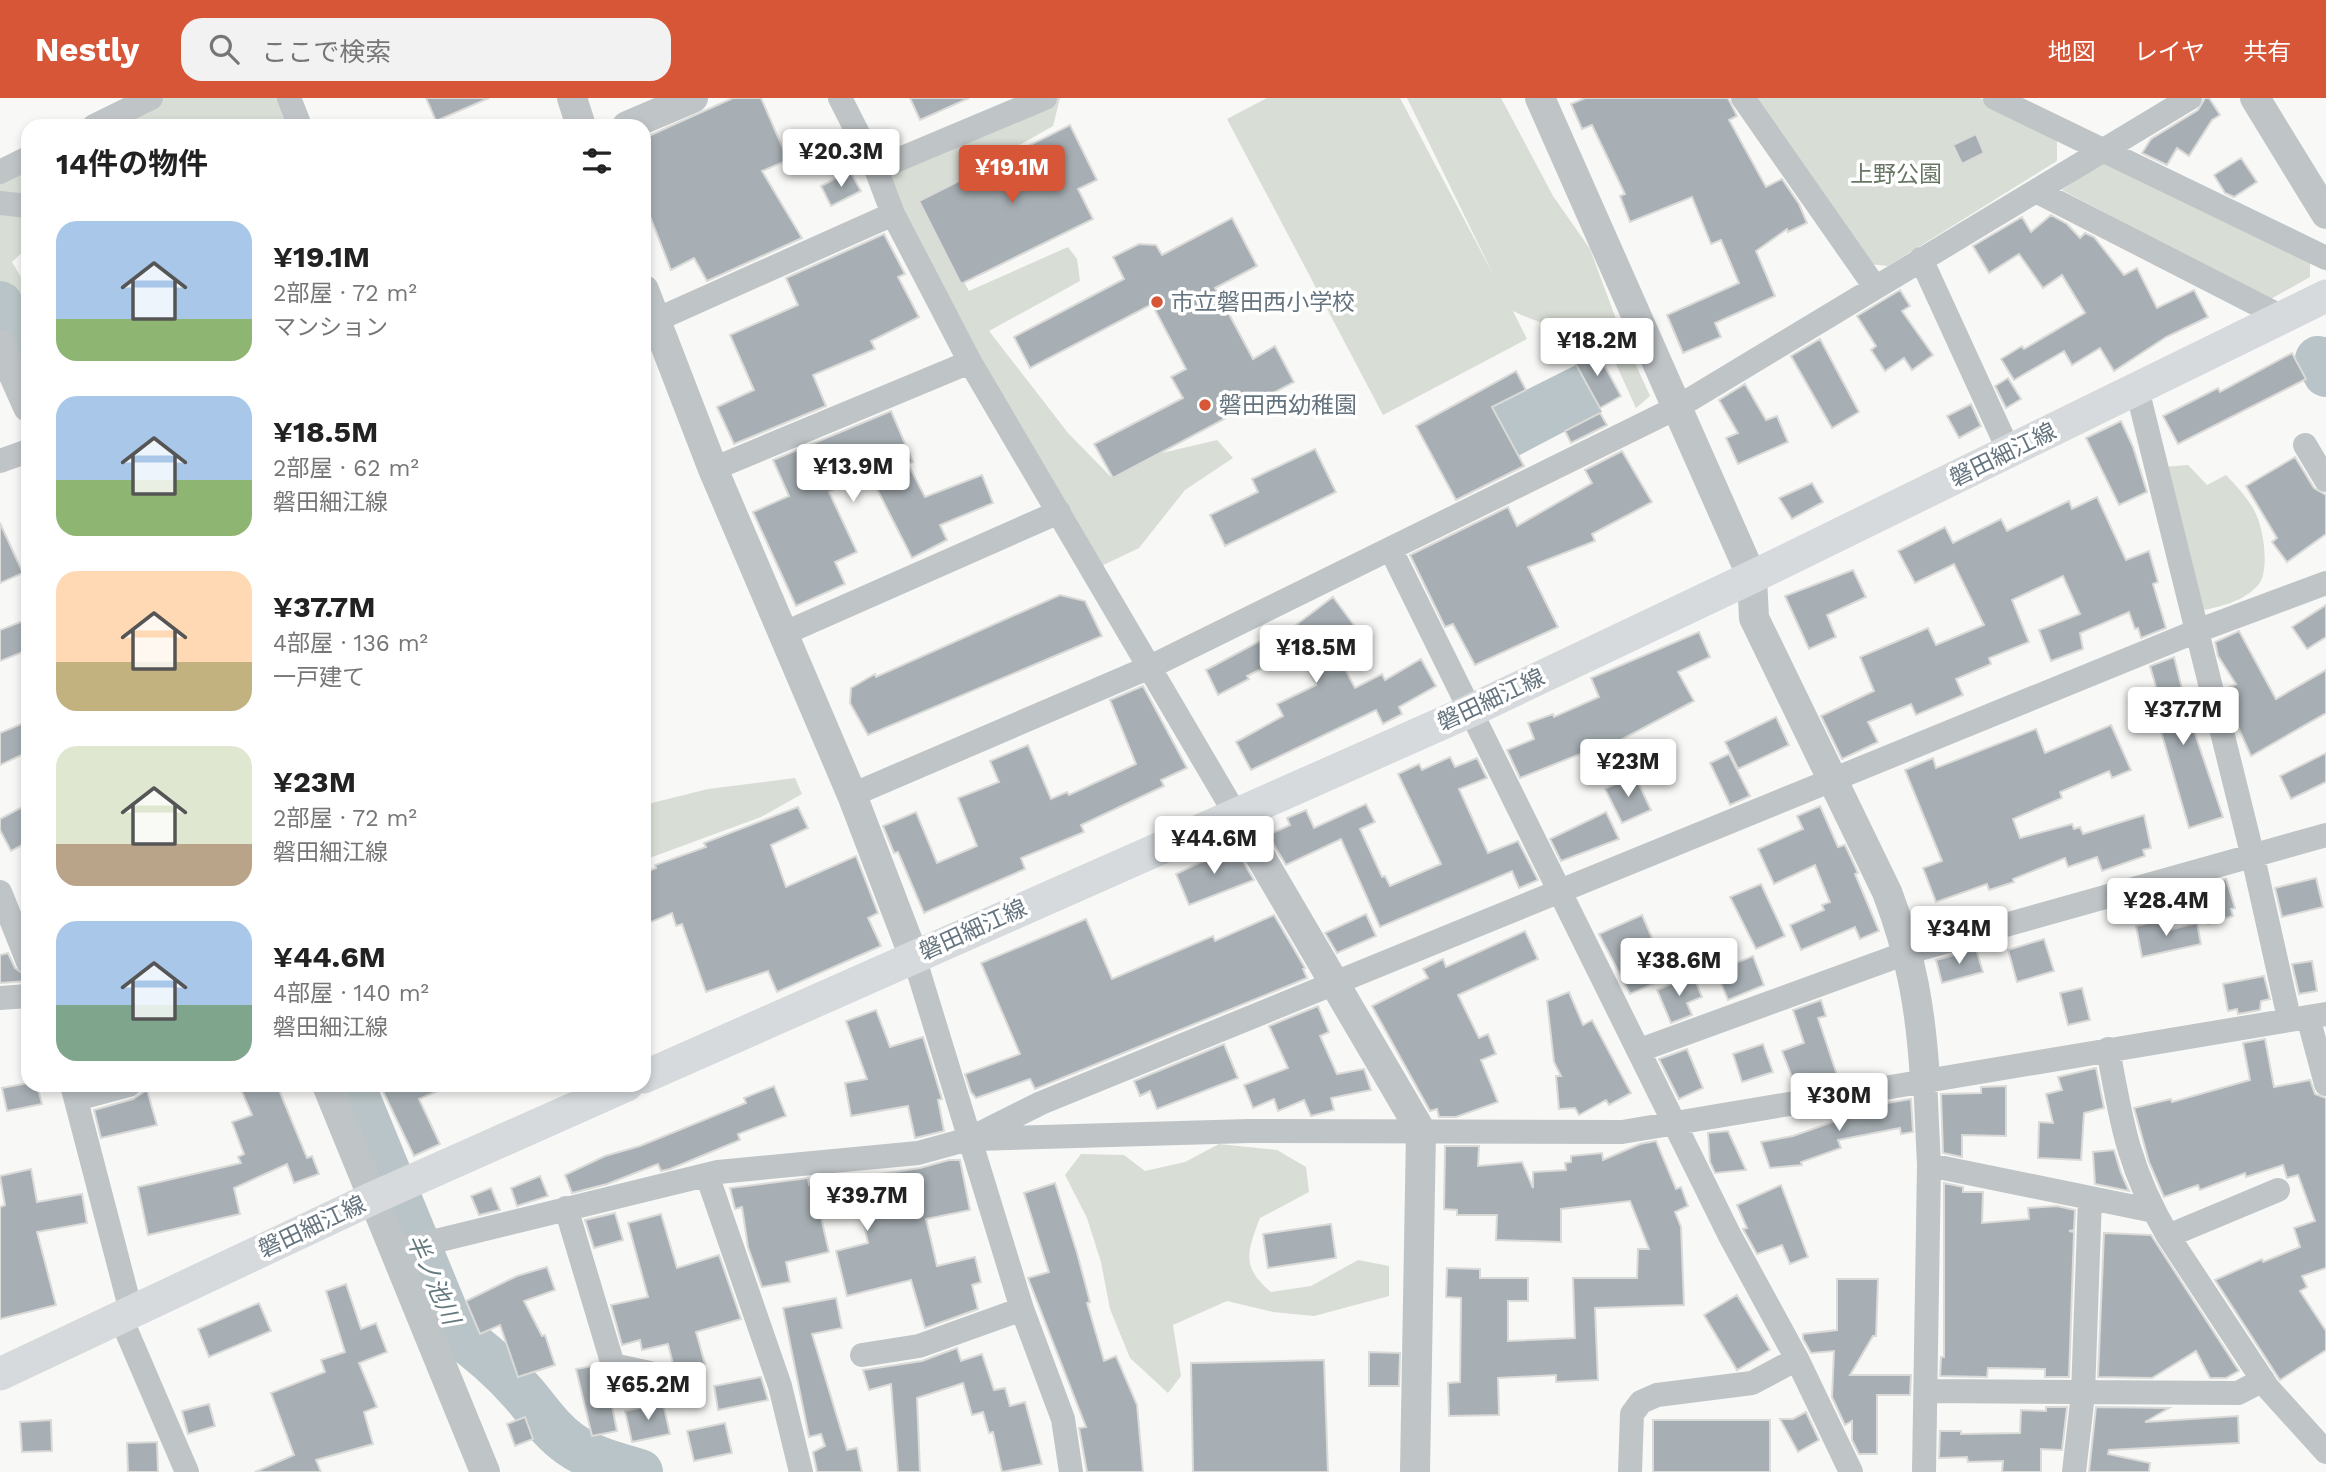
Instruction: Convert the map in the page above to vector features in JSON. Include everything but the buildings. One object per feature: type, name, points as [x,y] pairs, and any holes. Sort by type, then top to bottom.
[{"type":"main road","name":"磐田細江線","points":[[651,1074],[1470,710],[1752,577],[2326,296]]},
{"type":"main road","name":"磐田細江線","points":[[0,1374],[373,1198],[611,1092]]},
{"type":"street","points":[[108,119],[152,98]]},
{"type":"street","points":[[289,98],[297,119]]},
{"type":"street","points":[[572,98],[580,119]]},
{"type":"street","points":[[644,119],[693,98]]},
{"type":"street","points":[[840,98],[876,169],[893,214],[970,362],[1422,1131],[1415,1472]]},
{"type":"street","points":[[876,169],[1045,98]]},
{"type":"street","points":[[1743,98],[1875,287]]},
{"type":"street","points":[[1995,98],[2326,258]]},
{"type":"street","points":[[2255,98],[2326,214]]},
{"type":"street","points":[[1542,99],[1752,577],[1754,618],[1867,845],[1909,952],[1922,1030],[1929,1165],[1924,1472]]},
{"type":"street","points":[[852,795],[1150,667],[1676,408],[2103,151],[2175,102]]},
{"type":"street","points":[[0,172],[21,162]]},
{"type":"street","points":[[2036,191],[2282,317]]},
{"type":"street","points":[[0,203],[21,205]]},
{"type":"street","points":[[656,320],[893,214]]},
{"type":"street","points":[[1921,259],[2009,452]]},
{"type":"street","points":[[651,308],[713,469],[852,795],[914,957],[1022,1309],[1063,1419],[1071,1472]]},
{"type":"street","points":[[0,344],[21,391]]},
{"type":"street","points":[[713,469],[970,362]]},
{"type":"street","points":[[2137,389],[2253,857],[2308,1016],[2326,1084]]},
{"type":"street","points":[[2305,445],[2326,480]]},
{"type":"street","points":[[0,461],[21,454]]},
{"type":"street","points":[[785,633],[1059,512]]},
{"type":"street","points":[[1391,550],[1677,1124],[1730,1236],[1797,1359],[1852,1472]]},
{"type":"street","points":[[395,1251],[708,1175],[918,1153],[969,1139],[1041,1103],[1562,892],[1834,778],[2197,631],[2326,583]]},
{"type":"street","points":[[1640,1050],[1909,952],[2326,835]]},
{"type":"street","points":[[0,892],[21,944]]},
{"type":"street","points":[[0,998],[21,996]]},
{"type":"street","points":[[969,1139],[1249,1131],[1622,1132],[2308,1016]]},
{"type":"street","points":[[2108,1049],[2123,1129],[2136,1176],[2154,1211],[2263,1380],[2326,1452]]},
{"type":"street","points":[[75,1092],[126,1313],[187,1472]]},
{"type":"street","points":[[330,1092],[485,1472]]},
{"type":"street","points":[[1929,1165],[2154,1211]]},
{"type":"street","points":[[708,1175],[780,1386],[801,1472]]},
{"type":"street","points":[[2168,1236],[2278,1190]]},
{"type":"street","points":[[2074,1472],[2084,1394],[2090,1198]]},
{"type":"street","points":[[566,1208],[613,1365],[659,1375]]},
{"type":"street","points":[[862,1355],[919,1346],[1022,1309]]},
{"type":"street","points":[[1630,1472],[1632,1414],[1641,1402],[1657,1395],[1752,1383],[1797,1359]]},
{"type":"street","points":[[1926,1391],[2238,1393],[2263,1380]]},
{"type":"green space","points":[[160,98],[279,98],[288,119],[116,119]]},
{"type":"green space","points":[[1046,98],[1060,98],[1053,126],[919,202],[969,291],[1068,247],[1077,259],[1080,281],[989,331],[1068,433],[1112,478],[1158,454],[1217,440],[1233,458],[1185,490],[1139,548],[1093,570],[883,174]]},
{"type":"green space","points":[[1267,98],[1400,98],[1494,276],[1407,98],[1501,98],[1553,196],[1590,249],[1620,330],[1650,396],[1636,408],[1596,320],[1572,325],[1553,325],[1513,311],[1527,339],[1383,415],[1227,119]]},
{"type":"green space","name":"上野公園","points":[[1751,98],[1980,98],[2057,137],[2057,161],[1888,266],[1869,264]]},
{"type":"green space","points":[[2104,160],[2310,260],[2310,277],[2269,300],[2062,190]]},
{"type":"green space","points":[[21,164],[21,200],[0,198],[0,174]]},
{"type":"green space","points":[[21,208],[21,254],[12,262],[21,277],[21,396],[0,358],[0,214]]},
{"type":"green space","points":[[2188,465],[2207,485],[2226,475],[2240,490],[2258,519],[2265,552],[2262,578],[2253,590],[2232,602],[2200,611],[2164,467]]},
{"type":"green space","points":[[795,778],[802,794],[761,817],[651,857],[651,803],[708,789]]},
{"type":"green space","points":[[1219,1144],[1277,1150],[1306,1167],[1309,1192],[1260,1218],[1252,1240],[1249,1258],[1251,1267],[1261,1283],[1271,1292],[1311,1286],[1358,1260],[1389,1266],[1389,1296],[1314,1316],[1273,1312],[1227,1301],[1173,1325],[1181,1376],[1168,1393],[1130,1358],[1110,1309],[1101,1262],[1087,1218],[1065,1175],[1081,1154],[1124,1155],[1145,1171],[1185,1162]]},
{"type":"shaded area","points":[[1576,365],[1602,412],[1518,456],[1492,407]]},
{"type":"waterway","name":"半ノ池川","points":[[0,304],[21,353]]},
{"type":"waterway","points":[[2318,359],[2326,374]]},
{"type":"waterway","name":"半ノ池川","points":[[355,1092],[453,1331],[498,1367],[550,1426],[570,1444],[595,1458],[640,1472]]},
{"type":"place","name":"市立磐田西小学校","points":[[1157,302]]},
{"type":"place","name":"磐田西幼稚園","points":[[1205,405]]}]
